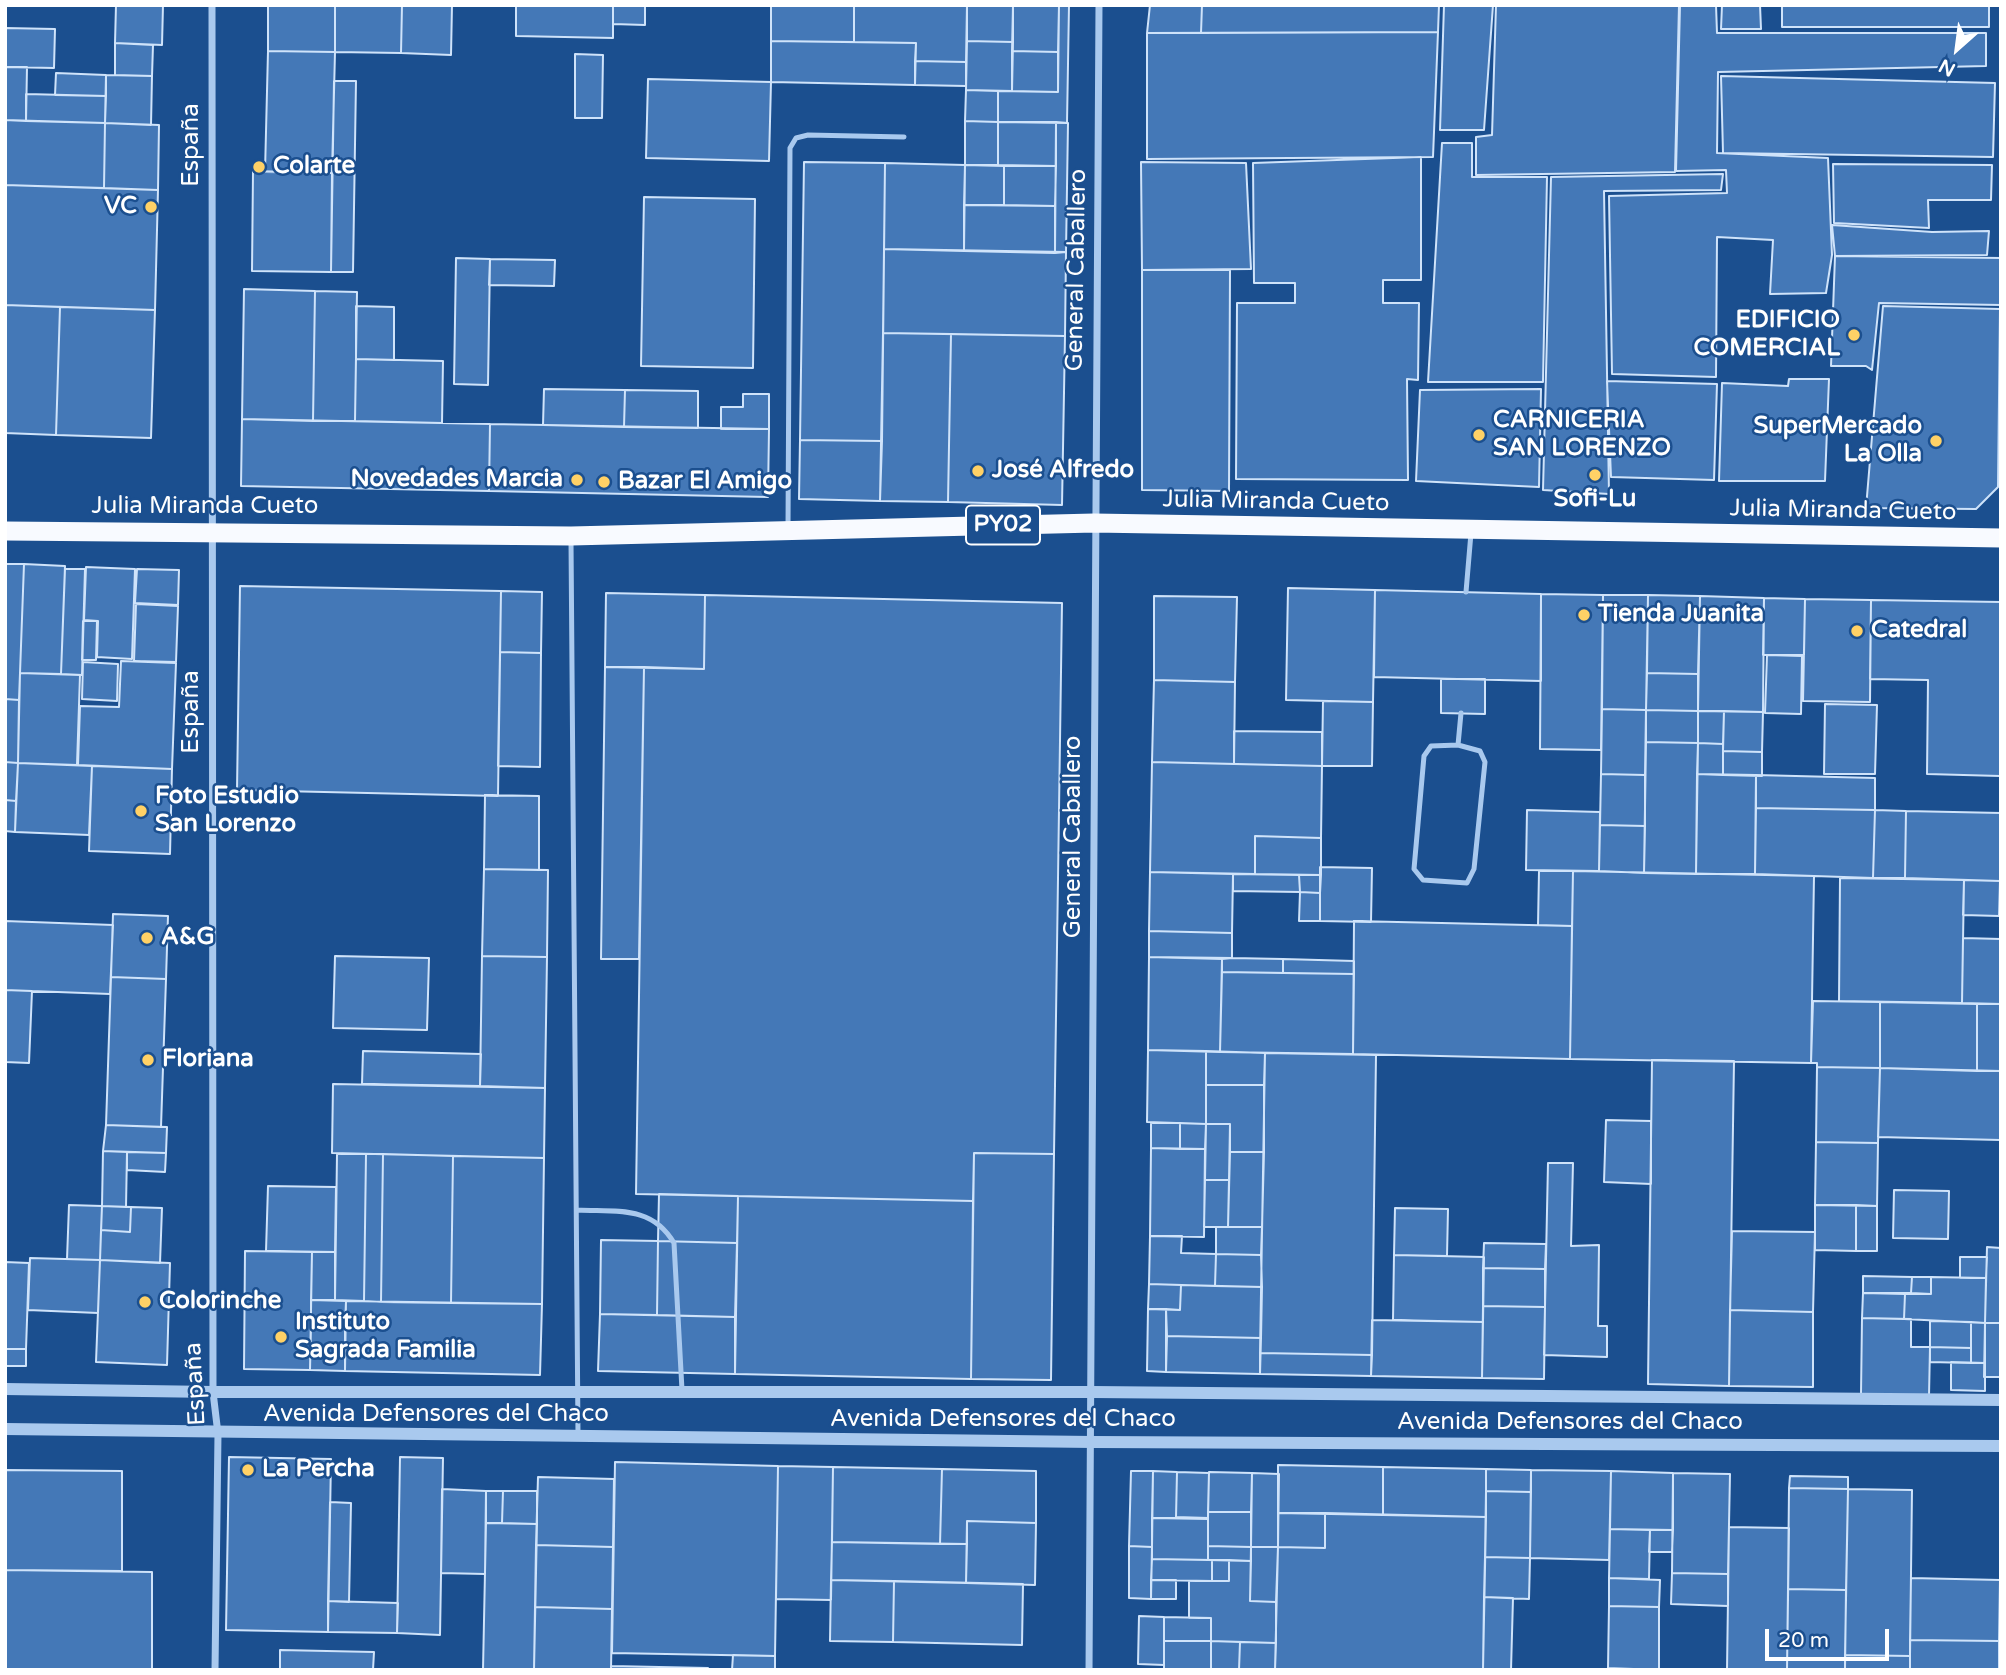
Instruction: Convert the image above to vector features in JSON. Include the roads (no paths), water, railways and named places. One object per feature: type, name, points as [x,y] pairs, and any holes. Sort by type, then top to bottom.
[{"type":"highway","name":"Julia Miranda Cueto","points":[[5,531],[570,536],[1094,523],[2001,538]]},
{"type":"street","name":"España","points":[[212,5],[213,1392],[218,1434],[215,1670]]},
{"type":"street","name":"General Caballero","points":[[1089,1670],[1093,1441],[1094,523],[1099,5]]},
{"type":"street","name":"Avenida Defensores del Chaco","points":[[5,1389],[213,1392],[1093,1392],[2001,1399]]},
{"type":"street","name":"Avenida Defensores del Chaco","points":[[5,1430],[578,1437],[2001,1446]]},
{"type":"lane","points":[[788,530],[790,148],[796,138],[808,135],[904,137]]},
{"type":"lane","points":[[1466,592],[1471,530]]},
{"type":"lane","points":[[570,536],[580,1393],[578,1437]]},
{"type":"lane","points":[[1458,745],[1461,713]]},
{"type":"lane","points":[[1458,745],[1480,751],[1485,762],[1474,869],[1467,883],[1423,880],[1414,869],[1424,756],[1431,746],[1458,745]]},
{"type":"lane","points":[[578,1210],[638,1213],[663,1225],[674,1243],[683,1393]]},
{"type":"place","name":"Colarte","points":[[259,167]]},
{"type":"place","name":"VC","points":[[151,207]]},
{"type":"place","name":"EDIFICIO COMERCIAL","points":[[1854,335]]},
{"type":"place","name":"CARNICERIA SAN LORENZO","points":[[1479,435]]},
{"type":"place","name":"SuperMercado La Olla","points":[[1936,441]]},
{"type":"place","name":"José Alfredo","points":[[978,471]]},
{"type":"place","name":"Sofi-Lu","points":[[1595,475]]},
{"type":"place","name":"Novedades Marcia","points":[[577,480]]},
{"type":"place","name":"Bazar El Amigo","points":[[604,482]]},
{"type":"place","name":"Tienda Juanita","points":[[1584,615]]},
{"type":"place","name":"Catedral","points":[[1857,631]]},
{"type":"place","name":"Foto Estudio San Lorenzo","points":[[141,811]]},
{"type":"place","name":"A&G","points":[[147,938]]},
{"type":"place","name":"Floriana","points":[[148,1060]]},
{"type":"place","name":"Colorinche","points":[[145,1302]]},
{"type":"place","name":"Instituto Sagrada Familia","points":[[281,1337]]},
{"type":"place","name":"La Percha","points":[[248,1470]]}]
